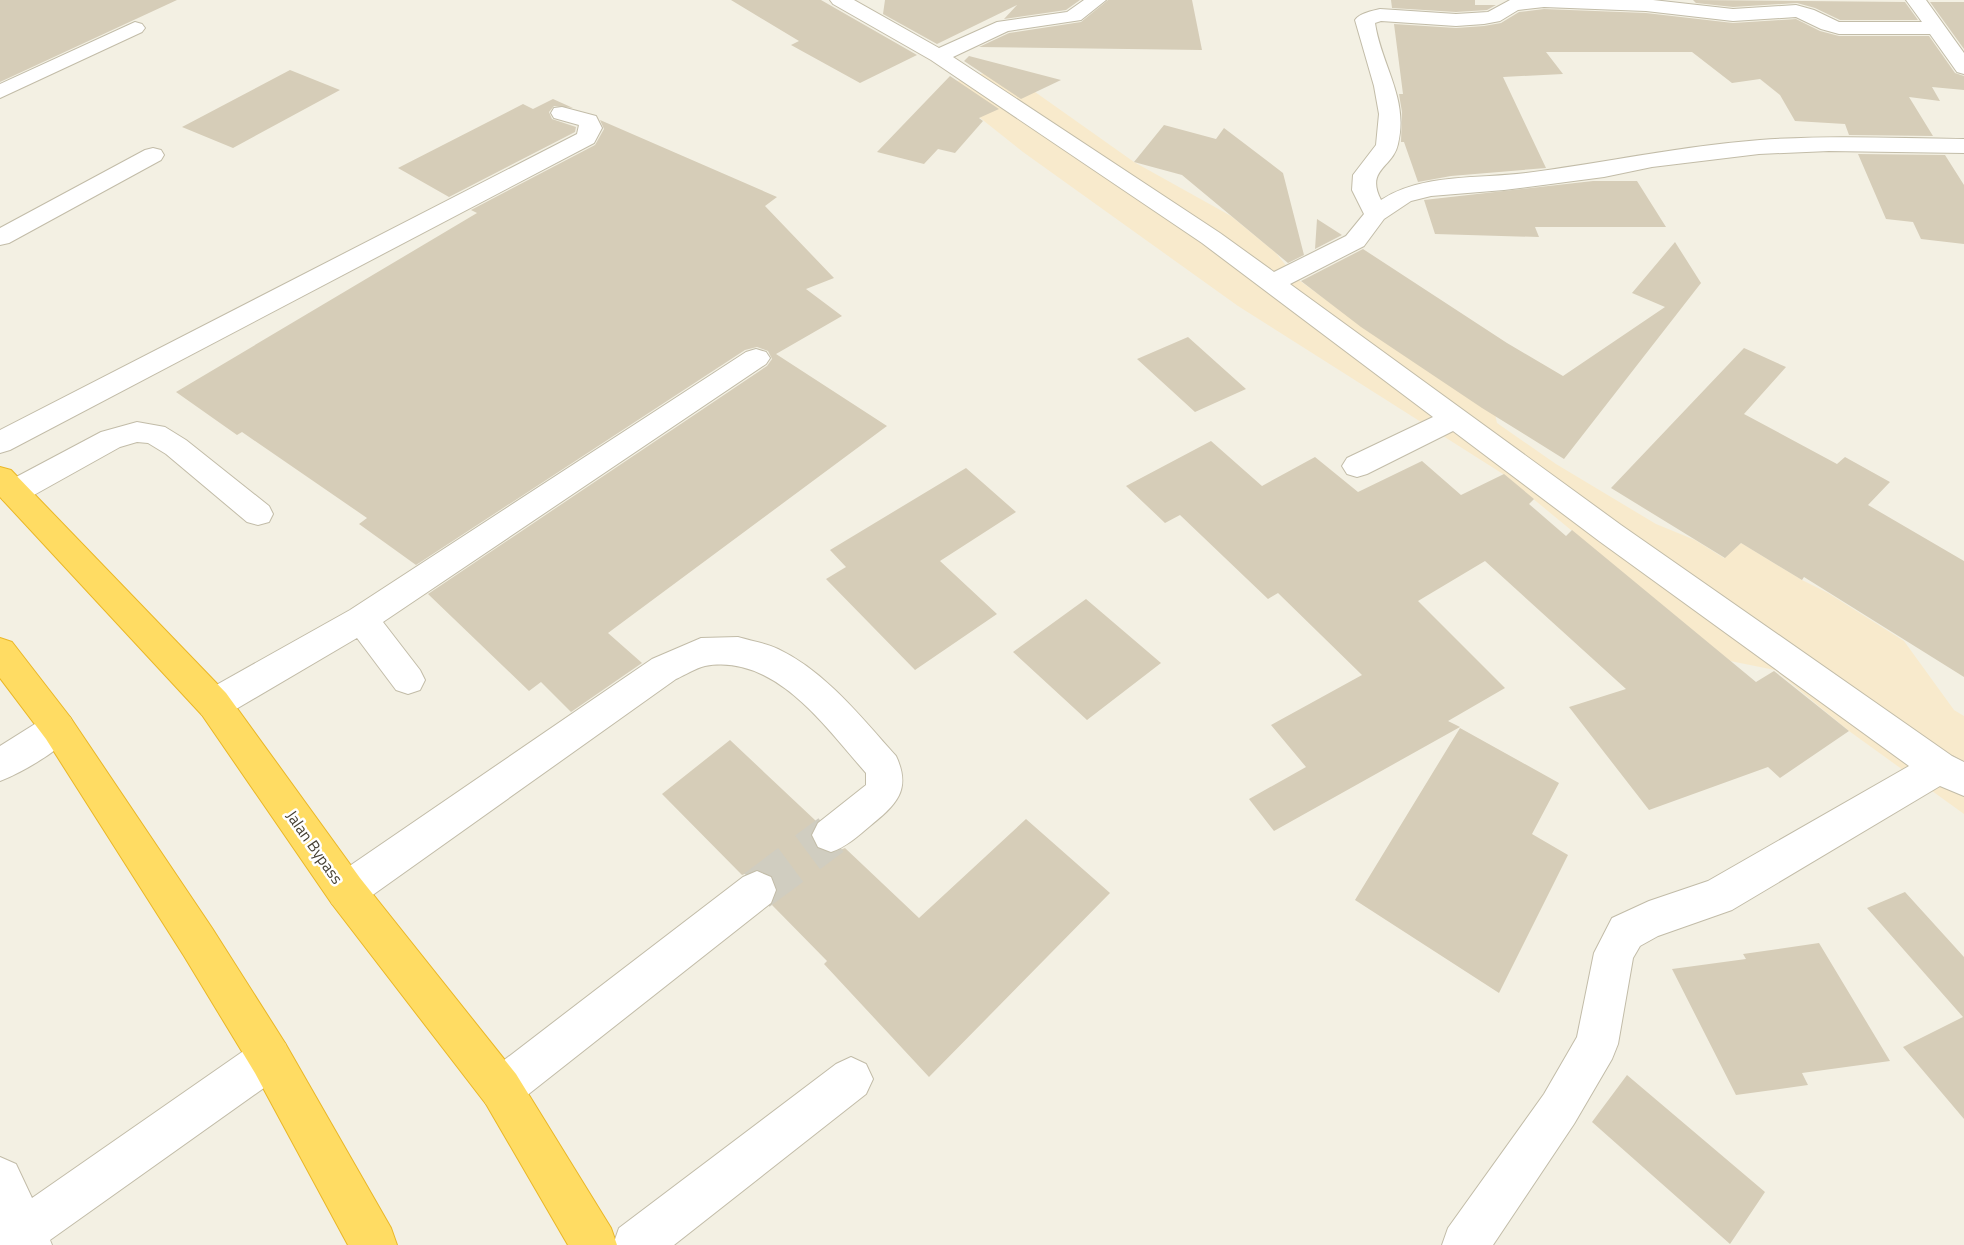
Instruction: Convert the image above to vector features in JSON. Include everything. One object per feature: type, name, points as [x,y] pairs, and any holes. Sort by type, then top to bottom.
[{"type":"highway","name":"Jalan Bypass","points":[[7,485],[214,704],[346,891],[501,1089],[594,1245]]},
{"type":"highway","points":[[0,652],[58,728],[198,942],[270,1058],[374,1245]]},
{"type":"street","points":[[840,0],[938,56],[1211,238],[1610,533],[1951,773],[1718,897],[1649,920],[1626,932],[1614,953],[1597,1044],[1559,1109],[1465,1245]]},
{"type":"street","points":[[938,56],[1004,26],[1062,20],[1074,16],[1096,0]]},
{"type":"street","points":[[1916,0],[1964,68]]},
{"type":"street","points":[[1376,214],[1364,190],[1365,175],[1387,146],[1390,114],[1385,86],[1365,26],[1365,20],[1371,17],[1380,15],[1456,20],[1484,18],[1492,17],[1521,3],[1565,1],[1646,5],[1733,15],[1796,11],[1836,27],[1935,27]]},
{"type":"street","points":[[0,92],[135,28]]},
{"type":"street","points":[[0,443],[586,138],[591,128],[588,121],[562,112]]},
{"type":"street","points":[[1272,284],[1355,241],[1376,214],[1403,196],[1430,189],[1504,183],[1582,173],[1652,159],[1759,147],[1829,144],[1964,146]]},
{"type":"street","points":[[0,238],[153,155]]},
{"type":"street","points":[[214,704],[362,619],[756,358]]},
{"type":"street","points":[[1357,466],[1455,418]]},
{"type":"street","points":[[7,485],[111,439],[137,432],[155,434],[176,447],[258,514]]},
{"type":"street","points":[[362,619],[408,680]]},
{"type":"street","points":[[346,891],[664,669],[701,652],[738,651],[765,658],[791,673],[830,708],[883,767],[885,782],[881,795],[831,835]]},
{"type":"street","points":[[0,765],[58,728]]},
{"type":"street","points":[[501,1089],[757,890]]},
{"type":"street","points":[[0,1180],[19,1240],[270,1058]]},
{"type":"street","points":[[636,1245],[851,1079]]},
{"type":"shaded area","points":[[1001,68],[1134,162],[1231,216],[1276,253],[1296,278],[1495,414],[1497,423],[1556,464],[1656,524],[1695,540],[1724,558],[1741,543],[1828,593],[1904,641],[1954,710],[1964,716],[1964,814],[1849,731],[1775,670],[1730,661],[1503,474],[1238,306],[1023,152],[940,86]]},
{"type":"building","points":[[0,0],[177,0],[0,82]]},
{"type":"building","points":[[731,0],[821,0],[917,55],[860,83],[791,45],[799,41]]},
{"type":"building","points":[[885,0],[1080,0],[1066,10],[1004,19],[1017,5],[937,44],[883,14]]},
{"type":"building","points":[[1108,0],[1192,0],[1202,50],[979,47],[1009,33],[1081,22]]},
{"type":"building","points":[[1391,0],[1475,0],[1475,5],[1496,5],[1487,10],[1456,12],[1392,8]]},
{"type":"building","points":[[1693,0],[1905,2],[1918,20],[1840,20],[1815,8],[1797,3],[1733,7],[1696,3]]},
{"type":"building","points":[[1930,2],[1964,2],[1964,49]]},
{"type":"building","points":[[1544,9],[1646,13],[1733,23],[1796,19],[1820,31],[1839,36],[1929,36],[1955,73],[1964,76],[1964,90],[1932,87],[1940,101],[1909,97],[1933,136],[1849,135],[1845,124],[1795,121],[1780,95],[1760,79],[1732,83],[1692,52],[1546,52],[1563,74],[1503,77],[1546,168],[1451,176],[1418,182],[1404,142],[1401,142],[1402,112],[1399,94],[1403,94],[1394,24],[1456,28],[1484,26],[1501,23],[1519,12]]},
{"type":"building","points":[[969,56],[1061,80],[1021,99],[964,61]]},
{"type":"building","points":[[290,70],[340,90],[233,148],[182,127]]},
{"type":"building","points":[[950,76],[999,109],[979,118],[983,121],[955,153],[938,149],[924,164],[877,152]]},
{"type":"building","points":[[553,99],[573,108],[554,106],[549,112],[552,119],[576,127],[575,132],[449,197],[398,168],[523,104],[533,109]]},
{"type":"building","points":[[600,120],[777,197],[765,206],[834,278],[806,289],[842,316],[776,354],[887,426],[608,633],[642,663],[571,712],[541,682],[529,691],[428,594],[767,366],[772,359],[768,351],[757,347],[745,350],[416,565],[359,524],[367,518],[242,432],[237,435],[176,392],[477,213],[471,210],[595,145],[604,129]]},
{"type":"building","points":[[1164,125],[1216,139],[1224,128],[1283,173],[1304,255],[1288,263],[1182,175],[1134,162]]},
{"type":"building","points":[[1858,154],[1945,155],[1964,185],[1964,244],[1921,239],[1913,222],[1886,219]]},
{"type":"building","points":[[1593,181],[1637,181],[1666,227],[1535,227],[1539,237],[1435,234],[1424,200]]},
{"type":"building","points":[[1317,219],[1342,235],[1315,249]]},
{"type":"building","points":[[1675,242],[1701,283],[1564,459],[1482,408],[1361,327],[1301,281],[1363,249],[1507,343],[1563,376],[1665,307],[1632,293]]},
{"type":"building","points":[[1188,337],[1246,389],[1195,412],[1137,359]]},
{"type":"building","points":[[1744,348],[1786,367],[1744,414],[1837,464],[1845,457],[1890,482],[1868,505],[1964,561],[1964,677],[1804,577],[1802,580],[1741,543],[1725,558],[1611,488]]},
{"type":"building","points":[[1211,441],[1262,486],[1315,457],[1358,492],[1422,461],[1461,495],[1504,474],[1534,499],[1529,504],[1566,536],[1572,530],[1756,682],[1774,671],[1849,731],[1780,778],[1768,767],[1649,810],[1569,707],[1626,689],[1485,561],[1418,601],[1505,688],[1448,721],[1460,727],[1274,831],[1249,799],[1306,767],[1271,725],[1362,675],[1278,593],[1268,599],[1180,515],[1165,523],[1126,486]]},
{"type":"building","points":[[966,468],[1016,512],[940,561],[997,614],[915,670],[826,579],[846,567],[830,550]]},
{"type":"building","points":[[1086,599],[1161,663],[1087,720],[1013,652]]},
{"type":"building","points":[[1460,728],[1559,783],[1532,834],[1568,855],[1499,993],[1355,900]]},
{"type":"building","points":[[730,740],[816,821],[810,834],[816,848],[830,854],[845,848],[919,918],[1026,819],[1110,893],[929,1077],[824,964],[827,961],[772,905],[778,891],[773,876],[758,869],[742,875],[662,794]]},
{"type":"building","points":[[1905,892],[1964,957],[1964,1119],[1903,1047],[1963,1017],[1867,908]]},
{"type":"building","points":[[1819,943],[1890,1061],[1802,1073],[1808,1085],[1736,1095],[1672,969],[1746,959],[1743,954]]},
{"type":"building","points":[[1627,1075],[1765,1192],[1730,1244],[1592,1122]]},
{"type":"tunnel","points":[[757,890],[831,835]]}]
